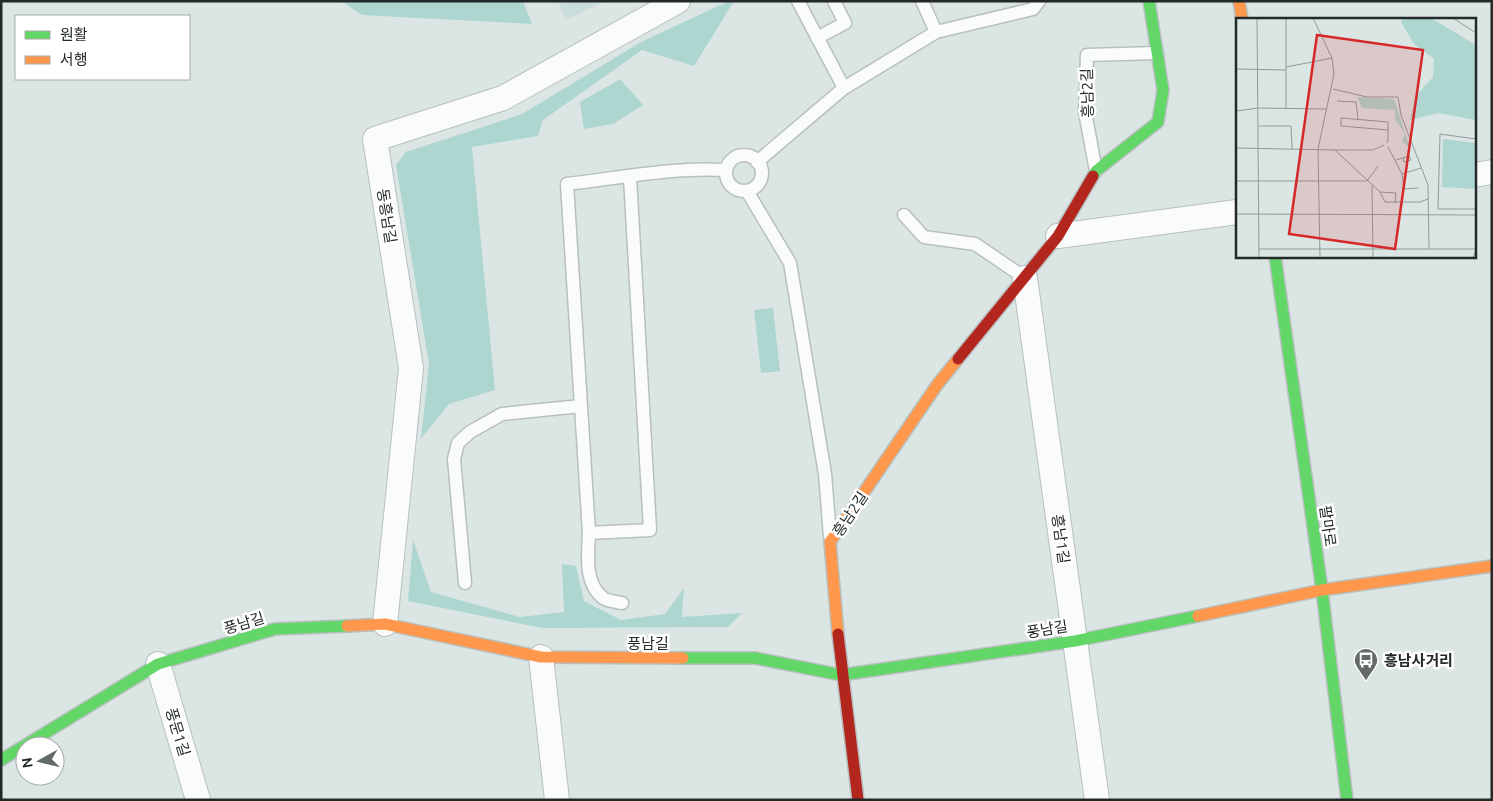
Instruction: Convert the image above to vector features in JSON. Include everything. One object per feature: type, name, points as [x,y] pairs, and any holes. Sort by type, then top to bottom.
[{"type":"street","name":"동흥남길","points":[[385,624],[411,368],[375,139],[504,98],[678,1]]},
{"type":"street","name":"흥남2길","points":[[858,800],[841,675],[830,542],[937,385],[1058,236],[1096,171],[1158,122],[1163,90],[1149,1]]},
{"type":"street","points":[[1239,1],[1242,18]]},
{"type":"street","points":[[1476,175],[1492,172]]},
{"type":"street","points":[[1058,236],[1236,212]]},
{"type":"street","name":"팔마로","points":[[1275,258],[1322,590],[1347,800]]},
{"type":"street","name":"흥남1길","points":[[1025,278],[1097,800]]},
{"type":"street","name":"풍남길","points":[[1,760],[158,664],[275,629],[385,624],[541,657],[755,658],[841,675],[1075,641],[1322,590],[1492,566]]},
{"type":"street","points":[[541,657],[557,800]]},
{"type":"street","name":"풍문1길","points":[[158,664],[198,800]]},
{"type":"lane","points":[[798,1],[844,88]]},
{"type":"lane","points":[[818,38],[845,23],[834,1]]},
{"type":"lane","points":[[922,1],[936,32]]},
{"type":"lane","points":[[756,162],[844,88],[936,32],[1033,9],[1039,1]]},
{"type":"lane","name":"흥남2길","points":[[1096,171],[1085,112],[1087,55],[1157,53]]},
{"type":"lane","points":[[749,157],[756,162],[761,169],[760,180],[752,189],[747,191],[736,190],[731,186],[726,170],[733,159],[749,157]]},
{"type":"lane","points":[[622,603],[604,599],[591,582],[588,559],[581,406],[567,184],[706,169],[726,170]]},
{"type":"lane","points":[[588,533],[650,530],[630,177]]},
{"type":"lane","points":[[747,191],[790,263],[825,474],[830,542]]},
{"type":"lane","points":[[904,214],[924,237],[975,244],[1025,278]]},
{"type":"lane","points":[[465,583],[454,459],[458,443],[483,423],[502,414],[581,406]]},
{"type":"shaded area","points":[[341,1],[523,1],[532,24],[362,15]]},
{"type":"shaded area","points":[[558,1],[605,1],[566,20]]},
{"type":"shaded area","points":[[729,1],[734,1],[694,66],[642,50],[543,120],[538,136],[472,147],[495,390],[449,404],[421,439],[429,364],[396,165],[406,152],[522,114],[641,42]]},
{"type":"shaded area","points":[[620,79],[643,105],[613,124],[584,129],[580,102]]},
{"type":"shaded area","points":[[773,308],[780,371],[761,373],[754,310]]},
{"type":"shaded area","points":[[413,540],[431,592],[520,617],[564,612],[562,564],[576,566],[584,601],[621,620],[665,614],[684,588],[682,617],[742,613],[728,627],[542,628],[408,601]]},
{"type":"traffic: fast","points":[[1093,176],[1096,171],[1158,122],[1163,90],[1149,1]]},
{"type":"traffic: fast","points":[[1275,258],[1322,590],[1347,800]]},
{"type":"traffic: fast","points":[[683,658],[755,658],[841,675],[1075,641],[1198,616]]},
{"type":"traffic: fast","points":[[1,760],[158,664],[275,629],[347,626]]},
{"type":"traffic: slow","points":[[1239,1],[1242,18]]},
{"type":"traffic: slow","points":[[838,634],[830,542],[937,385],[958,359]]},
{"type":"traffic: slow","points":[[1198,616],[1322,590],[1492,566]]},
{"type":"traffic: slow","points":[[347,626],[385,624],[541,657],[683,658]]},
{"type":"traffic: jam","points":[[958,359],[1058,236],[1093,176]]},
{"type":"traffic: jam","points":[[838,634],[858,800]]},
{"type":"place","name":"흥남사거리","points":[[1366,681]]}]
